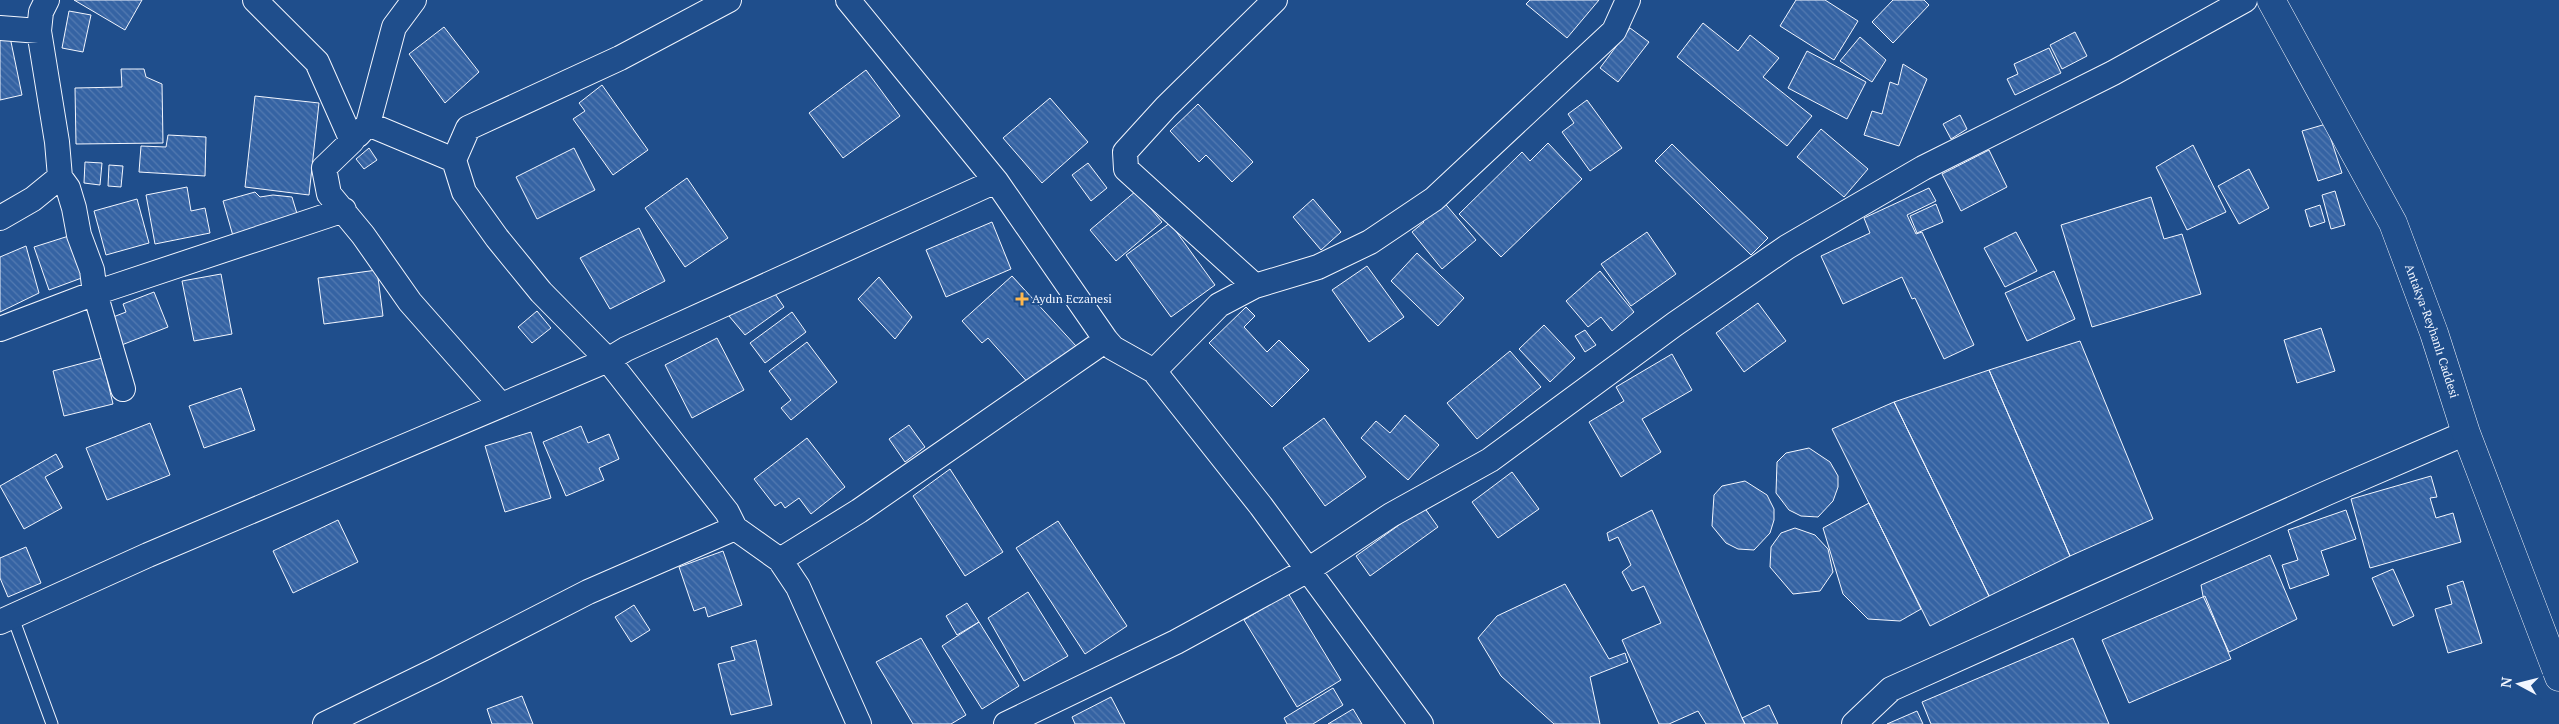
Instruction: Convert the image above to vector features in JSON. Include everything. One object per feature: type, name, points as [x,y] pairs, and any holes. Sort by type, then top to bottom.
[{"type":"main road","name":"Antakya-Reyhanlı Caddesi","points":[[2271,0],[2393,224],[2434,333],[2466,434],[2559,677]]},
{"type":"street","points":[[47,0],[41,12],[39,31],[57,142],[60,177],[68,188],[72,201],[79,234],[92,270],[95,293],[123,390]]},
{"type":"street","points":[[255,0],[317,62],[352,141]]},
{"type":"street","points":[[414,0],[394,27],[368,124],[324,168],[328,194],[344,210],[410,302],[500,404]]},
{"type":"street","points":[[729,0],[620,58],[468,128],[454,160],[464,192],[497,238],[541,292],[608,360],[727,512],[735,528],[780,560],[798,587],[859,724]]},
{"type":"street","points":[[848,0],[996,181],[1106,340],[1113,348],[1154,371],[1255,499],[1421,724]]},
{"type":"street","points":[[1255,286],[1126,169],[1125,152],[1166,107],[1275,0]]},
{"type":"street","points":[[1154,371],[1219,305],[1255,286],[1318,267],[1361,246],[1434,199],[1614,31],[1628,0]]},
{"type":"street","points":[[1006,724],[1176,642],[1308,570],[1391,515],[1490,460],[1675,324],[1787,248],[1923,168],[2113,73],[2245,0]]},
{"type":"street","points":[[0,28],[39,31]]},
{"type":"street","points":[[368,124],[454,160]]},
{"type":"street","points":[[0,218],[33,199],[60,177]]},
{"type":"street","points":[[6,619],[500,404],[608,360],[626,348],[996,181]]},
{"type":"street","points":[[0,329],[95,293],[344,210]]},
{"type":"street","points":[[780,560],[859,512],[1106,340]]},
{"type":"street","points":[[1854,724],[1891,689],[2318,497],[2466,434]]},
{"type":"street","points":[[325,724],[436,670],[588,592],[735,528]]},
{"type":"lane","points":[[6,619],[52,724]]},
{"type":"building","points":[[74,0],[142,0],[125,30]]},
{"type":"building","points":[[1530,0],[1599,0],[1567,38],[1526,4]]},
{"type":"building","points":[[1796,0],[1825,0],[1858,21],[1834,60],[1780,26]]},
{"type":"building","points":[[1893,0],[1924,0],[1929,5],[1893,43],[1872,22]]},
{"type":"building","points":[[69,11],[91,15],[83,52],[62,48]]},
{"type":"building","points":[[1703,23],[1738,51],[1750,35],[1779,58],[1763,77],[1812,116],[1787,146],[1677,57]]},
{"type":"building","points":[[444,27],[479,72],[445,103],[409,54]]},
{"type":"building","points":[[1630,28],[1649,42],[1618,82],[1600,68]]},
{"type":"building","points":[[2075,32],[2087,56],[2062,69],[2050,45]]},
{"type":"building","points":[[10,37],[22,95],[0,100],[0,39]]},
{"type":"building","points":[[1860,37],[1886,60],[1872,82],[1840,61]]},
{"type":"building","points":[[2049,48],[2061,73],[2015,95],[2007,79],[2018,74],[2014,64]]},
{"type":"building","points":[[1807,51],[1866,82],[1847,119],[1788,88]]},
{"type":"building","points":[[1903,64],[1927,79],[1899,146],[1864,135],[1872,111],[1882,114],[1890,82],[1898,85]]},
{"type":"building","points":[[121,69],[144,69],[146,77],[162,84],[163,143],[76,144],[75,88],[122,87]]},
{"type":"building","points":[[866,70],[900,116],[843,158],[809,113]]},
{"type":"building","points":[[602,85],[648,150],[613,175],[573,119],[585,111],[579,103]]},
{"type":"building","points":[[255,96],[319,103],[309,195],[245,187]]},
{"type":"building","points":[[1050,98],[1088,142],[1042,183],[1003,138]]},
{"type":"building","points":[[1587,100],[1622,148],[1590,171],[1562,132],[1574,123],[1568,114]]},
{"type":"building","points":[[1198,104],[1253,162],[1232,182],[1206,155],[1199,162],[1170,131]]},
{"type":"building","points":[[1960,115],[1967,129],[1951,139],[1943,124]]},
{"type":"building","points":[[2326,124],[2342,173],[2318,181],[2302,131]]},
{"type":"building","points":[[1821,129],[1868,169],[1844,197],[1797,157]]},
{"type":"building","points":[[168,135],[206,137],[205,176],[139,172],[141,146],[166,147]]},
{"type":"building","points":[[1548,143],[1582,179],[1501,257],[1459,214],[1522,152],[1530,161]]},
{"type":"building","points":[[1672,144],[1768,238],[1751,255],[1655,161]]},
{"type":"building","points":[[2193,145],[2226,212],[2187,230],[2156,167]]},
{"type":"building","points":[[369,148],[377,160],[364,169],[356,159]]},
{"type":"building","points":[[574,148],[595,190],[537,219],[516,177]]},
{"type":"building","points":[[1989,150],[2007,187],[1961,211],[1942,174]]},
{"type":"building","points":[[85,162],[102,163],[100,185],[84,183]]},
{"type":"building","points":[[1088,163],[1107,188],[1091,201],[1072,175]]},
{"type":"building","points":[[109,165],[123,166],[121,187],[108,186]]},
{"type":"building","points":[[2249,169],[2269,208],[2239,224],[2218,186]]},
{"type":"building","points":[[687,178],[728,238],[685,267],[645,208]]},
{"type":"building","points":[[187,187],[191,211],[205,208],[210,233],[155,244],[146,195]]},
{"type":"building","points":[[1929,188],[1936,201],[1907,215],[1916,234],[1922,232],[1974,345],[1944,359],[1915,298],[1912,299],[1902,277],[1843,304],[1821,256],[1870,233],[1864,218]]},
{"type":"building","points":[[1136,191],[1162,222],[1116,261],[1090,230]]},
{"type":"building","points":[[2335,191],[2345,225],[2331,229],[2322,195]]},
{"type":"building","points":[[255,192],[260,197],[273,195],[292,197],[298,217],[233,236],[223,201]]},
{"type":"building","points":[[2151,197],[2164,239],[2182,234],[2201,294],[2092,327],[2061,225]]},
{"type":"building","points":[[137,199],[149,243],[106,255],[94,211]]},
{"type":"building","points":[[1313,199],[1341,232],[1321,250],[1293,217]]},
{"type":"building","points":[[1442,200],[1476,240],[1442,269],[1412,232],[1424,222],[1420,218]]},
{"type":"building","points":[[1936,204],[1943,222],[1917,233],[1910,216]]},
{"type":"building","points":[[2320,205],[2325,222],[2310,227],[2305,210]]},
{"type":"building","points":[[992,222],[1011,269],[946,297],[926,250]]},
{"type":"building","points":[[1170,223],[1215,285],[1171,317],[1126,255]]},
{"type":"building","points":[[639,228],[665,281],[610,309],[580,258]]},
{"type":"building","points":[[1647,232],[1676,274],[1631,306],[1601,264]]},
{"type":"building","points":[[2016,232],[2037,271],[2005,287],[1984,248]]},
{"type":"building","points":[[75,234],[87,276],[49,290],[34,247]]},
{"type":"building","points":[[26,246],[39,293],[0,312],[0,257]]},
{"type":"building","points":[[1417,253],[1464,298],[1438,326],[1391,281]]},
{"type":"building","points":[[1367,266],[1404,317],[1369,342],[1332,290]]},
{"type":"building","points":[[377,270],[383,316],[324,324],[318,278]]},
{"type":"building","points":[[1600,271],[1634,312],[1612,331],[1601,317],[1588,327],[1566,301]]},
{"type":"building","points":[[2054,271],[2075,319],[2027,341],[2005,293]]},
{"type":"building","points":[[221,274],[232,334],[194,341],[182,281]]},
{"type":"building","points":[[1012,276],[1076,346],[1031,386],[988,338],[982,343],[962,321]]},
{"type":"building","points":[[879,277],[912,317],[895,339],[858,299]]},
{"type":"building","points":[[771,288],[784,307],[745,335],[729,316]]},
{"type":"building","points":[[154,292],[168,327],[119,346],[108,319],[126,312],[123,304]]},
{"type":"building","points":[[1758,303],[1786,341],[1744,372],[1716,333]]},
{"type":"building","points":[[1246,307],[1255,316],[1244,327],[1267,352],[1279,340],[1309,370],[1272,407],[1209,343]]},
{"type":"building","points":[[537,311],[551,328],[532,343],[518,327]]},
{"type":"building","points":[[792,312],[806,332],[765,363],[750,343]]},
{"type":"building","points":[[1544,325],[1575,358],[1550,382],[1519,349]]},
{"type":"building","points":[[2321,328],[2335,371],[2297,383],[2284,340]]},
{"type":"building","points":[[1585,330],[1596,345],[1585,352],[1575,336]]},
{"type":"building","points":[[717,338],[744,390],[692,418],[665,365]]},
{"type":"building","points":[[2080,341],[2153,519],[2070,556],[1989,370]]},
{"type":"building","points":[[807,342],[837,382],[791,420],[781,408],[791,400],[769,371]]},
{"type":"building","points":[[1510,351],[1541,387],[1477,439],[1447,403]]},
{"type":"building","points":[[1672,354],[1692,390],[1642,419],[1661,452],[1621,477],[1589,422],[1624,401],[1616,387]]},
{"type":"building","points":[[102,358],[113,404],[64,416],[53,371]]},
{"type":"building","points":[[1989,370],[2070,556],[1989,596],[1894,402]]},
{"type":"building","points":[[241,388],[255,430],[204,448],[189,406]]},
{"type":"building","points":[[1894,402],[1989,596],[1930,626],[1832,429]]},
{"type":"building","points":[[1405,415],[1439,445],[1408,480],[1361,438],[1376,421],[1390,433]]},
{"type":"building","points":[[1324,418],[1366,477],[1325,506],[1283,448]]},
{"type":"building","points":[[150,423],[170,475],[107,500],[86,448]]},
{"type":"building","points":[[909,425],[925,447],[905,462],[889,439]]},
{"type":"building","points":[[581,426],[588,443],[609,434],[619,459],[599,468],[604,480],[566,496],[543,442]]},
{"type":"building","points":[[531,432],[551,498],[505,512],[485,446]]},
{"type":"building","points":[[807,438],[845,487],[811,514],[799,498],[785,508],[781,502],[775,506],[754,479]]},
{"type":"building","points":[[1809,448],[1830,462],[1838,476],[1838,487],[1833,501],[1818,517],[1801,516],[1789,510],[1776,493],[1777,462],[1786,453]]},
{"type":"building","points":[[56,454],[63,467],[45,477],[62,508],[24,529],[0,486]]},
{"type":"building","points":[[950,469],[1003,552],[965,576],[913,496]]},
{"type":"building","points":[[1512,472],[1539,509],[1498,538],[1472,502]]},
{"type":"building","points":[[2431,476],[2437,497],[2430,498],[2436,518],[2453,513],[2461,542],[2370,568],[2351,499]]},
{"type":"building","points":[[1745,481],[1767,495],[1774,509],[1774,520],[1770,533],[1754,550],[1738,549],[1726,543],[1712,526],[1714,495],[1722,486]]},
{"type":"building","points":[[1869,503],[1921,609],[1900,621],[1868,619],[1843,594],[1823,528]]},
{"type":"building","points":[[1424,507],[1438,527],[1370,576],[1356,556]]},
{"type":"building","points":[[1652,510],[1745,724],[1706,724],[1698,711],[1669,724],[1659,724],[1622,640],[1661,623],[1644,586],[1632,591],[1622,572],[1631,565],[1618,537],[1609,541],[1607,533]]},
{"type":"building","points":[[2346,510],[2356,539],[2321,551],[2329,575],[2290,589],[2282,565],[2298,560],[2288,530]]},
{"type":"building","points":[[338,520],[358,562],[293,593],[273,551]]},
{"type":"building","points":[[1058,521],[1127,626],[1085,654],[1016,548]]},
{"type":"building","points":[[1795,528],[1815,535],[1828,549],[1833,572],[1820,591],[1793,594],[1770,567],[1771,547],[1781,533]]},
{"type":"building","points":[[26,547],[41,583],[8,597],[0,578],[0,558]]},
{"type":"building","points":[[723,551],[742,605],[708,617],[705,607],[694,611],[679,567]]},
{"type":"building","points":[[2270,555],[2297,619],[2229,652],[2203,596],[2201,585]]},
{"type":"building","points":[[2393,569],[2414,616],[2393,626],[2372,578]]},
{"type":"building","points":[[2463,581],[2482,643],[2448,653],[2435,609],[2452,604],[2447,586]]},
{"type":"building","points":[[1565,584],[1609,659],[1625,653],[1628,662],[1590,677],[1600,724],[1554,724],[1501,676],[1478,638],[1497,616]]},
{"type":"building","points":[[1028,592],[1068,656],[1024,681],[988,618]]},
{"type":"building","points":[[1288,593],[1341,680],[1297,707],[1244,620]]},
{"type":"building","points":[[2205,596],[2231,659],[2129,703],[2102,640]]},
{"type":"building","points":[[967,603],[979,622],[957,635],[946,616]]},
{"type":"building","points":[[634,605],[650,630],[631,642],[615,617]]},
{"type":"building","points":[[979,622],[1019,686],[982,709],[942,646]]},
{"type":"building","points":[[921,638],[966,715],[951,724],[913,724],[876,662]]},
{"type":"building","points":[[2073,638],[2109,724],[1931,724],[1922,702]]},
{"type":"building","points":[[756,640],[772,705],[731,715],[718,664],[735,660],[731,647]]},
{"type":"building","points":[[1333,688],[1343,705],[1313,724],[1287,724],[1284,718]]},
{"type":"building","points":[[522,696],[533,724],[492,724],[487,709]]},
{"type":"building","points":[[1111,697],[1125,724],[1075,724],[1072,717]]},
{"type":"building","points":[[1769,705],[1778,724],[1745,724],[1742,718]]},
{"type":"building","points":[[1353,709],[1362,724],[1328,724]]},
{"type":"building","points":[[1917,711],[1923,724],[1887,724]]},
{"type":"place","name":"Aydın Eczanesi","points":[[1022,299]]}]
